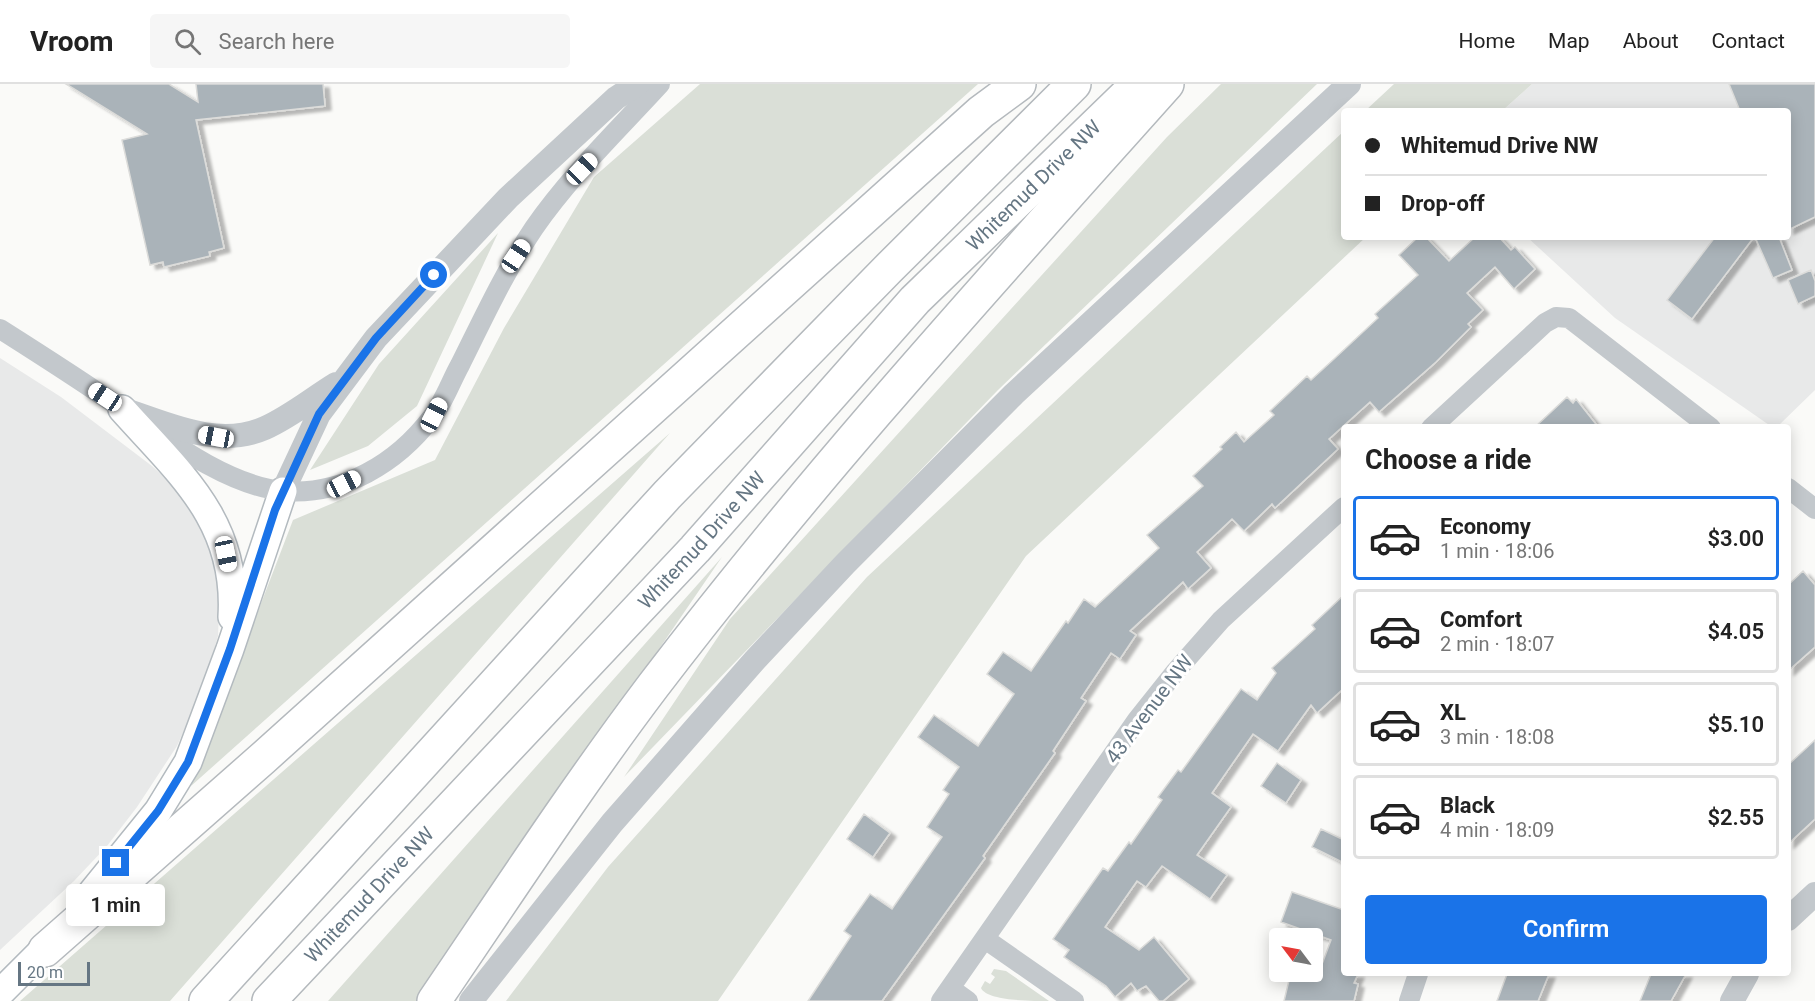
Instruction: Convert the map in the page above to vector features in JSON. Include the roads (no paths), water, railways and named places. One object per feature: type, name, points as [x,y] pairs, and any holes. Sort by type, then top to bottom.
[{"type":"highway","points":[[45,950],[271,751],[981,112],[1019,84]]},
{"type":"highway","points":[[206,1001],[667,495],[888,269],[1074,84]]},
{"type":"highway","name":"Whitemud Drive NW","points":[[269,1001],[695,549],[915,300],[1138,84]]},
{"type":"highway","points":[[434,1001],[598,759],[735,581],[834,459],[1167,84]]},
{"type":"main road","points":[[122,409],[190,485],[216,526],[226,554],[233,586],[230,649]]},
{"type":"main road","points":[[0,993],[45,950],[158,811],[188,762],[230,649],[283,491]]},
{"type":"street","points":[[283,491],[319,414],[376,338],[508,198],[616,98],[638,84]]},
{"type":"street","points":[[0,329],[200,460],[235,476],[283,491],[318,489],[344,484],[387,462],[410,444],[434,415],[516,256],[535,226],[567,185],[660,84]]},
{"type":"street","points":[[471,1001],[598,841],[661,766],[845,564],[1014,394],[1349,84]]},
{"type":"street","points":[[1435,424],[1545,323],[1556,317],[1569,318],[1706,424]]},
{"type":"street","points":[[122,409],[201,434],[232,437],[266,427],[346,378]]},
{"type":"street","name":"43 Avenue NW","points":[[968,1001],[945,995],[1137,720],[1221,620],[1341,510]]},
{"type":"street","points":[[1791,917],[1815,894]]},
{"type":"street","points":[[985,939],[1074,1001]]},
{"type":"street","points":[[1409,1001],[1417,976]]},
{"type":"street","points":[[1732,1001],[1746,976]]}]
